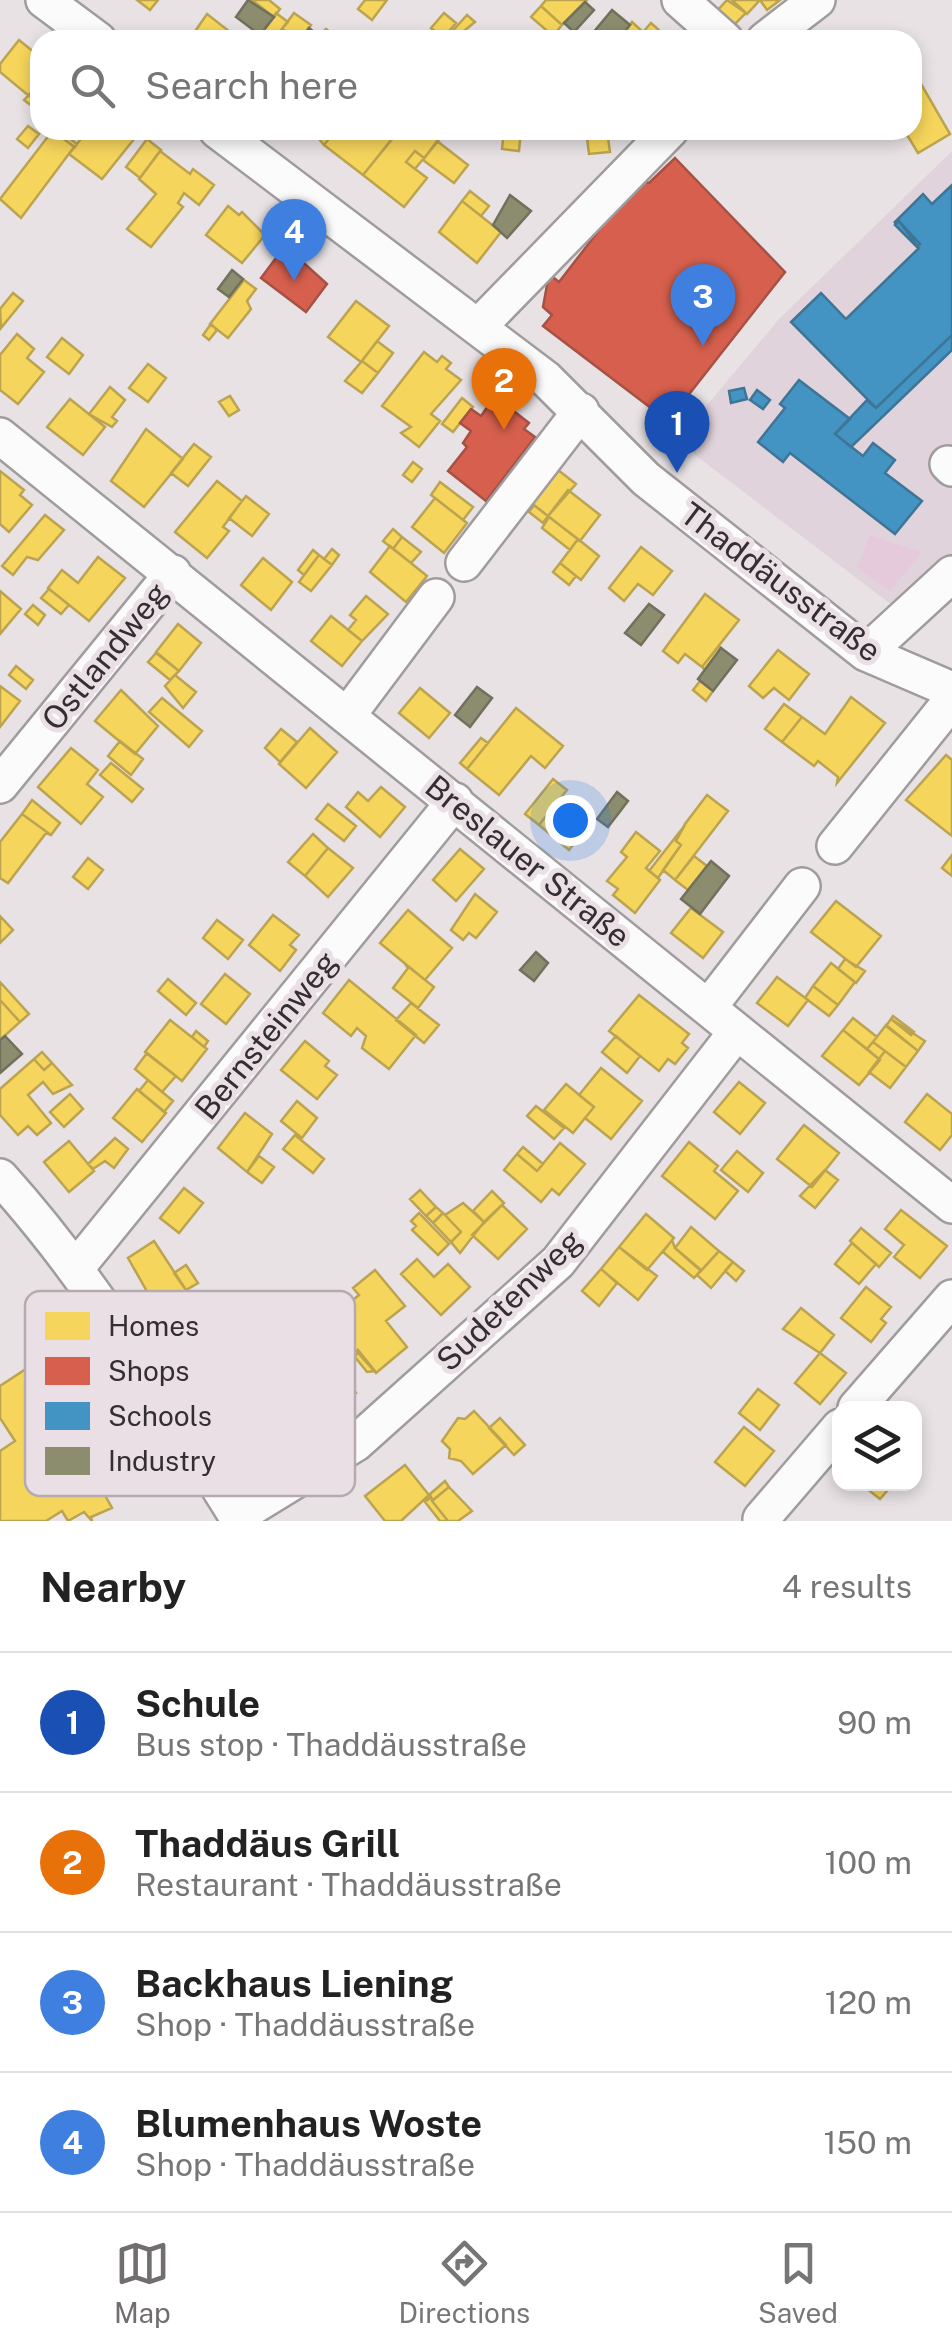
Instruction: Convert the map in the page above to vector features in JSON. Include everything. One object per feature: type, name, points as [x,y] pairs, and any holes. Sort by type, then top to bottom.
[{"type":"street","points":[[44,0],[84,30]]},
{"type":"street","points":[[680,0],[714,30]]},
{"type":"street","points":[[778,30],[817,0]]},
{"type":"street","name":"Thaddäusstraße","points":[[230,140],[479,326],[581,411],[646,479],[866,653],[952,690]]},
{"type":"street","points":[[479,326],[660,140]]},
{"type":"street","points":[[464,563],[581,411]]},
{"type":"street","name":"Breslauer Straße","points":[[0,436],[456,801],[735,1034],[952,1205]]},
{"type":"street","name":"Ostlandweg","points":[[0,785],[173,573]]},
{"type":"street","points":[[866,653],[952,574]]},
{"type":"street","points":[[347,716],[436,597]]},
{"type":"street","points":[[835,846],[952,700]]},
{"type":"street","name":"Bernsteinweg","points":[[76,1268],[456,801]]},
{"type":"street","points":[[708,1008],[802,886]]},
{"type":"street","name":"Sudetenweg","points":[[355,1444],[558,1262],[735,1034]]},
{"type":"street","points":[[0,1177],[91,1291]]},
{"type":"street","points":[[862,1401],[952,1298]]},
{"type":"street","points":[[760,1518],[832,1437]]},
{"type":"street","points":[[224,1496],[238,1518]]},
{"type":"street","name":"Sudetenweg","points":[[238,1518],[273,1496]]},
{"type":"shaded area","points":[[952,151],[952,558],[897,609],[677,441],[780,318]]},
{"type":"shaded area","points":[[870,535],[922,552],[890,591],[857,568]]},
{"type":"building: Homes","points":[[137,0],[158,0],[150,10]]},
{"type":"building: Homes","points":[[252,0],[269,0],[280,9],[274,17]]},
{"type":"building: Homes","points":[[365,0],[387,0],[372,20],[358,9]]},
{"type":"building: Homes","points":[[546,0],[587,0],[562,25],[541,6]]},
{"type":"building: Homes","points":[[727,0],[746,13],[732,27],[716,12]]},
{"type":"building: Homes","points":[[732,0],[760,0],[747,14]]},
{"type":"building: Homes","points":[[760,0],[780,0],[767,10]]},
{"type":"building: Homes","points":[[541,6],[562,25],[558,30],[546,30],[531,17]]},
{"type":"building: Homes","points":[[276,13],[288,22],[281,30],[264,30]]},
{"type":"building: Homes","points":[[294,13],[311,25],[307,30],[282,29]]},
{"type":"building: Homes","points":[[444,13],[456,23],[450,30],[431,28]]},
{"type":"building: Homes","points":[[207,14],[227,30],[196,30]]},
{"type":"building: Homes","points":[[467,15],[475,22],[465,30],[453,30]]},
{"type":"building: Homes","points":[[19,40],[30,49],[29,96],[0,72],[0,64]]},
{"type":"building: Homes","points":[[922,86],[950,134],[918,153],[910,140],[922,140]]},
{"type":"building: Homes","points":[[30,127],[30,140],[34,140],[28,148],[17,139]]},
{"type":"building: Homes","points":[[45,140],[65,140],[74,147],[21,218],[0,199]]},
{"type":"building: Homes","points":[[80,140],[133,140],[102,179],[69,154]]},
{"type":"building: Homes","points":[[146,140],[161,150],[140,178],[126,167]]},
{"type":"building: Homes","points":[[328,140],[391,140],[363,175],[324,145]]},
{"type":"building: Homes","points":[[391,140],[439,140],[424,158],[415,151],[406,162],[427,178],[404,207],[363,175]]},
{"type":"building: Homes","points":[[503,140],[520,140],[519,151],[502,149]]},
{"type":"building: Homes","points":[[587,140],[608,140],[610,152],[589,154]]},
{"type":"building: Homes","points":[[437,141],[468,165],[454,183],[423,160]]},
{"type":"building: Homes","points":[[160,151],[190,174],[193,169],[214,185],[199,205],[184,193],[178,203],[183,207],[151,247],[127,229],[156,194],[139,179]]},
{"type":"building: Homes","points":[[415,151],[424,158],[415,169],[406,162]]},
{"type":"building: Homes","points":[[470,191],[489,206],[481,216],[462,201]]},
{"type":"building: Homes","points":[[462,201],[501,232],[477,263],[439,232]]},
{"type":"building: Homes","points":[[228,206],[239,215],[242,212],[265,235],[242,263],[206,235]]},
{"type":"building: Homes","points":[[244,280],[256,289],[247,301],[251,309],[228,338],[210,324]]},
{"type":"building: Homes","points":[[13,293],[23,301],[1,328],[0,309]]},
{"type":"building: Homes","points":[[356,301],[389,326],[361,362],[328,337]]},
{"type":"building: Homes","points":[[211,324],[217,330],[209,340],[203,335]]},
{"type":"building: Homes","points":[[17,334],[34,349],[27,358],[44,372],[18,404],[0,390],[0,355]]},
{"type":"building: Homes","points":[[62,338],[83,355],[69,374],[47,357]]},
{"type":"building: Homes","points":[[377,341],[393,353],[378,373],[362,361]]},
{"type":"building: Homes","points":[[424,352],[437,362],[442,356],[451,363],[446,369],[461,380],[431,414],[440,421],[419,447],[401,433],[411,427],[382,406]]},
{"type":"building: Homes","points":[[362,361],[378,373],[362,393],[345,381]]},
{"type":"building: Homes","points":[[148,364],[166,378],[148,402],[129,388]]},
{"type":"building: Homes","points":[[110,387],[125,400],[112,417],[117,421],[112,427],[89,414]]},
{"type":"building: Homes","points":[[230,396],[239,410],[229,416],[219,402]]},
{"type":"building: Homes","points":[[462,398],[473,407],[453,432],[442,424]]},
{"type":"building: Homes","points":[[70,399],[105,427],[83,455],[47,427]]},
{"type":"building: Homes","points":[[146,429],[183,459],[144,507],[111,481]]},
{"type":"building: Homes","points":[[194,444],[211,457],[188,486],[171,473]]},
{"type":"building: Homes","points":[[413,462],[422,469],[412,482],[403,475]]},
{"type":"building: Homes","points":[[558,470],[576,484],[548,516],[531,503]]},
{"type":"building: Homes","points":[[0,471],[24,490],[20,495],[32,505],[9,532],[0,524]]},
{"type":"building: Homes","points":[[217,481],[242,501],[223,527],[229,531],[207,558],[175,532]]},
{"type":"building: Homes","points":[[440,482],[473,507],[463,520],[431,495]]},
{"type":"building: Homes","points":[[568,490],[600,515],[580,541],[548,516]]},
{"type":"building: Homes","points":[[246,496],[269,514],[252,536],[229,518]]},
{"type":"building: Homes","points":[[435,498],[467,523],[444,553],[412,527]]},
{"type":"building: Homes","points":[[534,505],[548,516],[543,523],[529,512]]},
{"type":"building: Homes","points":[[45,515],[64,530],[38,560],[27,557],[13,575],[2,566]]},
{"type":"building: Homes","points":[[549,517],[578,539],[570,550],[542,528]]},
{"type":"building: Homes","points":[[393,529],[402,537],[393,549],[383,541]]},
{"type":"building: Homes","points":[[402,537],[421,552],[411,563],[393,549]]},
{"type":"building: Homes","points":[[578,539],[599,556],[581,580],[560,563]]},
{"type":"building: Homes","points":[[390,546],[427,576],[406,602],[370,572]]},
{"type":"building: Homes","points":[[641,547],[672,571],[653,595],[638,584],[624,601],[609,588]]},
{"type":"building: Homes","points":[[332,549],[339,555],[332,565],[324,559]]},
{"type":"building: Homes","points":[[313,550],[319,555],[304,575],[298,570]]},
{"type":"building: Homes","points":[[319,555],[332,565],[311,591],[299,582]]},
{"type":"building: Homes","points":[[98,557],[125,578],[89,621],[48,588],[62,570],[78,583]]},
{"type":"building: Homes","points":[[263,558],[292,582],[271,610],[241,585]]},
{"type":"building: Homes","points":[[560,563],[576,576],[569,585],[553,572]]},
{"type":"building: Homes","points":[[49,589],[69,605],[61,614],[41,598]]},
{"type":"building: Homes","points":[[0,591],[21,609],[0,634]]},
{"type":"building: Homes","points":[[705,594],[739,620],[702,667],[685,654],[678,663],[663,651]]},
{"type":"building: Homes","points":[[366,596],[388,614],[362,641],[348,630],[356,620],[350,615]]},
{"type":"building: Homes","points":[[33,605],[45,615],[38,625],[25,614]]},
{"type":"building: Homes","points":[[331,616],[362,641],[342,666],[311,641]]},
{"type":"building: Homes","points":[[178,624],[201,643],[179,671],[156,652]]},
{"type":"building: Homes","points":[[721,648],[705,670],[702,667]]},
{"type":"building: Homes","points":[[778,650],[809,674],[789,700],[774,688],[763,698],[749,686]]},
{"type":"building: Homes","points":[[156,653],[179,671],[170,680],[148,662]]},
{"type":"building: Homes","points":[[16,666],[33,680],[26,689],[9,675]]},
{"type":"building: Homes","points":[[175,675],[196,692],[183,708],[165,686]]},
{"type":"building: Homes","points":[[700,681],[713,691],[706,701],[693,690]]},
{"type":"building: Homes","points":[[0,686],[20,701],[0,727]]},
{"type":"building: Homes","points":[[420,688],[450,713],[429,738],[399,713]]},
{"type":"building: Homes","points":[[121,690],[158,726],[135,754],[95,721]]},
{"type":"building: Homes","points":[[851,697],[885,723],[837,783],[838,777],[818,761],[814,766],[782,742],[802,717],[825,734]]},
{"type":"building: Homes","points":[[162,698],[202,731],[189,747],[149,712]]},
{"type":"building: Homes","points":[[784,704],[802,717],[782,742],[765,729]]},
{"type":"building: Homes","points":[[516,708],[563,746],[545,768],[531,756],[499,795],[467,769]]},
{"type":"building: Homes","points":[[310,728],[337,752],[306,788],[279,764]]},
{"type":"building: Homes","points":[[281,729],[297,742],[280,762],[265,748]]},
{"type":"building: Homes","points":[[481,738],[488,743],[467,769],[460,763]]},
{"type":"building: Homes","points":[[120,741],[143,759],[131,775],[108,756]]},
{"type":"building: Homes","points":[[71,748],[98,770],[87,784],[103,797],[81,824],[38,787]]},
{"type":"building: Homes","points":[[946,755],[952,760],[952,836],[906,800]]},
{"type":"building: Homes","points":[[111,763],[143,789],[132,802],[100,775]]},
{"type":"building: Homes","points":[[553,779],[567,790],[539,825],[525,814]]},
{"type":"building: Homes","points":[[381,787],[405,807],[380,837],[346,807],[358,792],[368,801]]},
{"type":"building: Homes","points":[[707,795],[728,811],[675,880],[663,870],[681,845],[676,841],[685,824]]},
{"type":"building: Homes","points":[[32,800],[60,823],[51,835],[22,814]]},
{"type":"building: Homes","points":[[558,801],[589,825],[569,850],[539,825]]},
{"type":"building: Homes","points":[[328,804],[356,826],[344,841],[316,819]]},
{"type":"building: Homes","points":[[22,814],[51,835],[46,833],[8,883],[0,878],[0,842]]},
{"type":"building: Homes","points":[[685,825],[676,841],[681,845],[658,878],[649,871]]},
{"type":"building: Homes","points":[[636,832],[660,851],[646,868],[660,880],[635,913],[613,895],[618,889],[607,881],[627,857],[621,852]]},
{"type":"building: Homes","points":[[313,834],[328,848],[305,876],[288,862]]},
{"type":"building: Homes","points":[[328,848],[353,868],[328,897],[305,876]]},
{"type":"building: Homes","points":[[460,849],[484,869],[456,901],[433,880]]},
{"type":"building: Homes","points":[[952,855],[952,876],[942,868]]},
{"type":"building: Homes","points":[[694,856],[707,866],[688,890],[675,880]]},
{"type":"building: Homes","points":[[88,858],[103,870],[88,889],[73,877]]},
{"type":"building: Homes","points":[[475,894],[497,912],[476,938],[469,933],[463,940],[451,930]]},
{"type":"building: Homes","points":[[836,901],[881,936],[856,967],[811,932]]},
{"type":"building: Homes","points":[[691,908],[723,932],[703,958],[671,933]]},
{"type":"building: Homes","points":[[408,910],[452,948],[425,980],[380,943]]},
{"type":"building: Homes","points":[[273,915],[299,935],[290,945],[296,950],[280,971],[249,945]]},
{"type":"building: Homes","points":[[0,916],[13,930],[0,943]]},
{"type":"building: Homes","points":[[217,920],[243,940],[228,959],[203,938]]},
{"type":"building: Homes","points":[[845,959],[865,971],[856,983],[838,969]]},
{"type":"building: Homes","points":[[831,963],[855,982],[838,1005],[813,986]]},
{"type":"building: Homes","points":[[405,964],[434,987],[418,1008],[393,988],[408,968]]},
{"type":"building: Homes","points":[[225,974],[250,994],[226,1024],[201,1004]]},
{"type":"building: Homes","points":[[777,977],[808,1000],[788,1026],[757,1003]]},
{"type":"building: Homes","points":[[168,979],[196,1003],[186,1015],[158,991]]},
{"type":"building: Homes","points":[[349,980],[416,1035],[389,1069],[362,1048],[366,1036],[357,1028],[351,1036],[323,1013]]},
{"type":"building: Homes","points":[[0,982],[29,1014],[20,1022],[0,1000]]},
{"type":"building: Homes","points":[[813,986],[838,1005],[829,1016],[805,998]]},
{"type":"building: Homes","points":[[639,995],[689,1034],[682,1043],[688,1048],[675,1064],[668,1059],[659,1071],[609,1031]]},
{"type":"building: Homes","points":[[0,1000],[20,1022],[0,1040]]},
{"type":"building: Homes","points":[[411,1003],[439,1025],[424,1043],[396,1020]]},
{"type":"building: Homes","points":[[893,1016],[914,1032],[911,1035],[891,1019]]},
{"type":"building: Homes","points":[[853,1018],[877,1037],[867,1049],[843,1030]]},
{"type":"building: Homes","points":[[891,1019],[925,1041],[918,1051],[886,1026]]},
{"type":"building: Homes","points":[[170,1020],[207,1049],[182,1081],[145,1052]]},
{"type":"building: Homes","points":[[886,1025],[918,1051],[906,1067],[873,1042]]},
{"type":"building: Homes","points":[[843,1030],[880,1060],[859,1085],[822,1056]]},
{"type":"building: Homes","points":[[196,1031],[208,1041],[204,1047],[192,1037]]},
{"type":"building: Homes","points":[[616,1036],[640,1056],[627,1073],[602,1052]]},
{"type":"building: Homes","points":[[305,1041],[329,1061],[325,1066],[337,1075],[317,1099],[281,1070]]},
{"type":"building: Homes","points":[[873,1042],[885,1051],[879,1059],[867,1049]]},
{"type":"building: Homes","points":[[885,1051],[906,1067],[890,1088],[869,1072]]},
{"type":"building: Homes","points":[[42,1052],[52,1063],[44,1070],[34,1059]]},
{"type":"building: Homes","points":[[147,1053],[176,1076],[162,1092],[135,1069]]},
{"type":"building: Homes","points":[[34,1059],[44,1070],[52,1063],[72,1085],[53,1094],[43,1082],[28,1095],[51,1123],[37,1135],[28,1126],[18,1135],[0,1115],[0,1089]]},
{"type":"building: Homes","points":[[601,1068],[642,1101],[611,1139],[585,1118],[594,1107],[579,1095]]},
{"type":"building: Homes","points":[[148,1080],[173,1101],[164,1112],[139,1091]]},
{"type":"building: Homes","points":[[739,1082],[765,1103],[740,1134],[714,1112]]},
{"type":"building: Homes","points":[[566,1084],[594,1107],[573,1133],[544,1110]]},
{"type":"building: Homes","points":[[137,1089],[166,1113],[142,1142],[113,1118]]},
{"type":"building: Homes","points":[[70,1094],[83,1109],[64,1127],[50,1112]]},
{"type":"building: Homes","points":[[927,1094],[952,1114],[952,1135],[940,1150],[905,1122]]},
{"type":"building: Homes","points":[[297,1101],[317,1118],[302,1138],[281,1121]]},
{"type":"building: Homes","points":[[536,1106],[564,1128],[554,1139],[527,1116]]},
{"type":"building: Homes","points":[[245,1113],[272,1134],[247,1172],[218,1148]]},
{"type":"building: Homes","points":[[804,1125],[839,1153],[812,1187],[777,1159]]},
{"type":"building: Homes","points":[[295,1135],[324,1159],[313,1173],[283,1149]]},
{"type":"building: Homes","points":[[115,1138],[128,1149],[114,1168],[105,1161],[93,1169],[88,1164]]},
{"type":"building: Homes","points":[[69,1141],[94,1171],[69,1192],[44,1162]]},
{"type":"building: Homes","points":[[689,1142],[718,1166],[714,1171],[738,1191],[715,1219],[662,1176]]},
{"type":"building: Homes","points":[[560,1143],[585,1164],[559,1195],[552,1189],[541,1202],[504,1170],[517,1154],[537,1171]]},
{"type":"building: Homes","points":[[523,1147],[543,1164],[537,1171],[517,1154]]},
{"type":"building: Homes","points":[[737,1151],[763,1173],[748,1192],[721,1170]]},
{"type":"building: Homes","points":[[259,1156],[274,1167],[262,1183],[247,1172]]},
{"type":"building: Homes","points":[[825,1170],[838,1180],[815,1208],[800,1196]]},
{"type":"building: Homes","points":[[184,1188],[203,1203],[179,1233],[160,1218]]},
{"type":"building: Homes","points":[[420,1190],[436,1207],[426,1216],[410,1199]]},
{"type":"building: Homes","points":[[492,1191],[504,1203],[484,1222],[473,1211]]},
{"type":"building: Homes","points":[[463,1203],[484,1222],[460,1253],[451,1242],[461,1232],[445,1215]]},
{"type":"building: Homes","points":[[502,1205],[527,1229],[498,1259],[472,1235]]},
{"type":"building: Homes","points":[[436,1207],[443,1213],[433,1223],[426,1216]]},
{"type":"building: Homes","points":[[901,1210],[947,1246],[920,1278],[894,1257],[904,1245],[885,1229]]},
{"type":"building: Homes","points":[[419,1213],[449,1244],[438,1255],[412,1230],[416,1226],[411,1221]]},
{"type":"building: Homes","points":[[443,1213],[461,1232],[451,1242],[433,1223]]},
{"type":"building: Homes","points":[[646,1214],[674,1238],[647,1270],[619,1247]]},
{"type":"building: Homes","points":[[691,1227],[719,1251],[701,1271],[675,1248]]},
{"type":"building: Homes","points":[[861,1228],[891,1253],[879,1267],[850,1241]]},
{"type":"building: Homes","points":[[672,1240],[675,1248],[701,1270],[694,1278],[663,1252]]},
{"type":"building: Homes","points":[[154,1241],[186,1290],[147,1291],[128,1258]]},
{"type":"building: Homes","points":[[852,1243],[876,1264],[859,1284],[835,1264]]},
{"type":"building: Homes","points":[[619,1247],[657,1276],[638,1300],[601,1269]]},
{"type":"building: Homes","points":[[719,1251],[733,1262],[711,1288],[697,1275]]},
{"type":"building: Homes","points":[[417,1259],[434,1277],[448,1264],[470,1287],[441,1315],[401,1274]]},
{"type":"building: Homes","points":[[733,1262],[744,1271],[736,1281],[725,1271]]},
{"type":"building: Homes","points":[[186,1265],[198,1283],[186,1290],[174,1273]]},
{"type":"building: Homes","points":[[601,1269],[617,1283],[599,1306],[582,1291]]},
{"type":"building: Homes","points":[[375,1270],[405,1306],[386,1321],[407,1347],[376,1373],[355,1350],[355,1298],[359,1295],[353,1288]]},
{"type":"building: Homes","points":[[866,1287],[891,1307],[881,1319],[886,1323],[871,1342],[841,1318]]},
{"type":"building: Homes","points":[[801,1308],[834,1335],[820,1353],[783,1329]]},
{"type":"building: Homes","points":[[358,1350],[375,1371],[367,1372],[355,1357]]},
{"type":"building: Homes","points":[[820,1353],[846,1373],[820,1404],[795,1383]]},
{"type":"building: Homes","points":[[25,1370],[25,1496],[108,1496],[112,1508],[91,1517],[92,1521],[84,1512],[68,1521],[62,1511],[46,1521],[0,1521],[0,1451],[15,1441],[0,1418],[0,1386]]},
{"type":"building: Homes","points":[[758,1389],[779,1405],[760,1430],[739,1413]]},
{"type":"building: Homes","points":[[474,1411],[506,1445],[473,1474],[461,1461],[449,1458],[450,1449],[442,1441],[458,1418],[465,1419]]},
{"type":"building: Homes","points":[[500,1418],[525,1445],[514,1455],[489,1428]]},
{"type":"building: Homes","points":[[744,1427],[774,1451],[745,1486],[715,1462]]},
{"type":"building: Homes","points":[[405,1465],[429,1495],[401,1521],[385,1521],[365,1496]]},
{"type":"building: Homes","points":[[445,1481],[449,1487],[433,1500],[429,1495]]},
{"type":"building: Homes","points":[[449,1487],[472,1511],[458,1521],[448,1521],[432,1501]]},
{"type":"building: Homes","points":[[870,1491],[887,1491],[880,1499]]},
{"type":"building: Homes","points":[[431,1497],[448,1521],[440,1521],[425,1502]]},
{"type":"building: Shops","points":[[675,158],[785,272],[668,421],[543,326],[552,315],[543,307],[549,274],[559,282],[634,185],[641,180],[649,183]]},
{"type":"building: Shops","points":[[285,246],[327,284],[306,312],[261,278]]},
{"type":"building: Shops","points":[[490,403],[501,411],[506,405],[529,423],[524,429],[535,437],[486,501],[448,471],[467,447],[463,443],[471,431],[460,423],[471,409],[481,416]]},
{"type":"building: Schools","points":[[952,185],[952,335],[876,408],[791,322],[821,293],[846,319],[919,248],[899,221],[894,223],[923,194],[932,204]]},
{"type":"building: Schools","points":[[899,221],[920,244],[917,247],[895,225]]},
{"type":"building: Schools","points":[[952,335],[952,350],[851,447],[835,434],[867,400],[876,408]]},
{"type":"building: Schools","points":[[799,380],[850,419],[835,434],[863,456],[873,443],[895,460],[885,473],[922,501],[895,534],[790,453],[783,462],[758,442],[785,408],[780,404]]},
{"type":"building: Schools","points":[[744,388],[747,399],[731,403],[729,391]]},
{"type":"building: Schools","points":[[757,390],[770,400],[763,409],[750,400]]},
{"type":"building: Industry","points":[[248,0],[274,17],[264,30],[253,30],[236,17]]},
{"type":"building: Industry","points":[[585,2],[594,10],[576,30],[564,23]]},
{"type":"building: Industry","points":[[612,10],[630,25],[626,30],[595,30]]},
{"type":"building: Industry","points":[[510,195],[531,211],[507,238],[493,225]]},
{"type":"building: Industry","points":[[232,270],[243,279],[229,297],[218,289]]},
{"type":"building: Industry","points":[[649,604],[664,615],[641,645],[625,633]]},
{"type":"building: Industry","points":[[721,648],[737,660],[713,691],[698,679]]},
{"type":"building: Industry","points":[[477,687],[492,698],[470,727],[455,715]]},
{"type":"building: Industry","points":[[617,792],[628,801],[608,827],[597,819]]},
{"type":"building: Industry","points":[[711,861],[729,876],[700,914],[681,899]]},
{"type":"building: Industry","points":[[536,952],[548,963],[534,981],[520,970]]},
{"type":"building: Industry","points":[[5,1036],[22,1054],[0,1073],[0,1040]]},
{"type":"place","name":"Blumenhaus Woste","points":[[294,281]]},
{"type":"place","name":"Backhaus Liening","points":[[703,346]]},
{"type":"place","name":"Thaddäus Grill","points":[[504,430]]},
{"type":"place","name":"Schule","points":[[677,473]]}]
